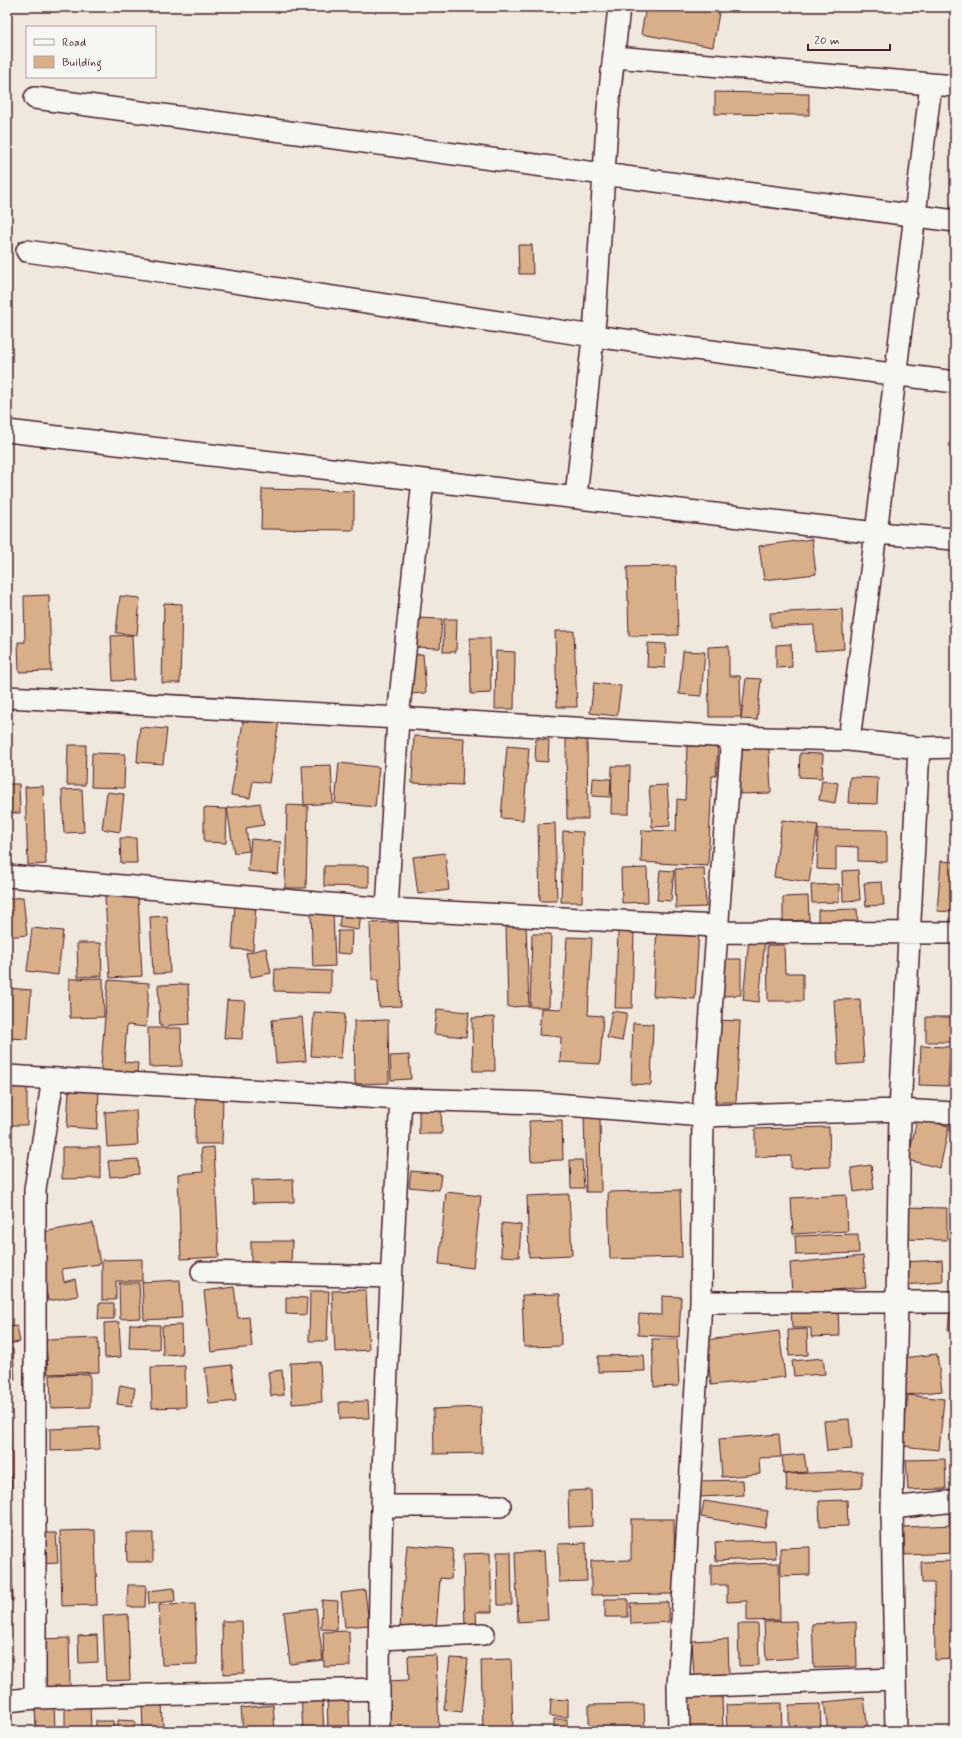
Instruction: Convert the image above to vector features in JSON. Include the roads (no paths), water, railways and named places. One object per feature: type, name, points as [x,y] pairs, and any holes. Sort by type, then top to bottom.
[{"type":"street","points":[[576,496],[593,336],[608,109],[615,57],[619,7]]},
{"type":"street","points":[[615,57],[955,86]]},
{"type":"street","points":[[849,740],[896,375],[931,84]]},
{"type":"street","points":[[36,98],[955,222]]},
{"type":"street","points":[[27,251],[593,336],[955,382]]},
{"type":"street","points":[[7,431],[422,480],[576,496],[876,533],[955,539]]},
{"type":"street","points":[[387,909],[398,718],[422,480]]},
{"type":"street","points":[[7,697],[732,737],[849,740],[919,748],[955,747]]},
{"type":"street","points":[[679,1731],[678,1687],[701,1302],[703,1116],[716,929],[732,737]]},
{"type":"street","points":[[896,1731],[892,1508],[900,1110],[908,932],[919,748]]},
{"type":"street","points":[[7,876],[387,909],[716,929],[955,933]]},
{"type":"street","points":[[7,1076],[401,1099],[542,1103],[703,1116],[900,1110],[955,1113]]},
{"type":"street","points":[[35,1698],[36,1189],[53,1079]]},
{"type":"street","points":[[379,1731],[383,1506],[391,1277],[401,1099]]},
{"type":"street","points":[[202,1272],[391,1277]]},
{"type":"street","points":[[701,1302],[955,1302]]},
{"type":"street","points":[[892,1508],[955,1501]]},
{"type":"street","points":[[383,1506],[500,1506]]},
{"type":"street","points":[[380,1639],[484,1634]]},
{"type":"street","points":[[678,1687],[895,1679]]},
{"type":"street","points":[[7,1701],[35,1698],[379,1689]]}]
